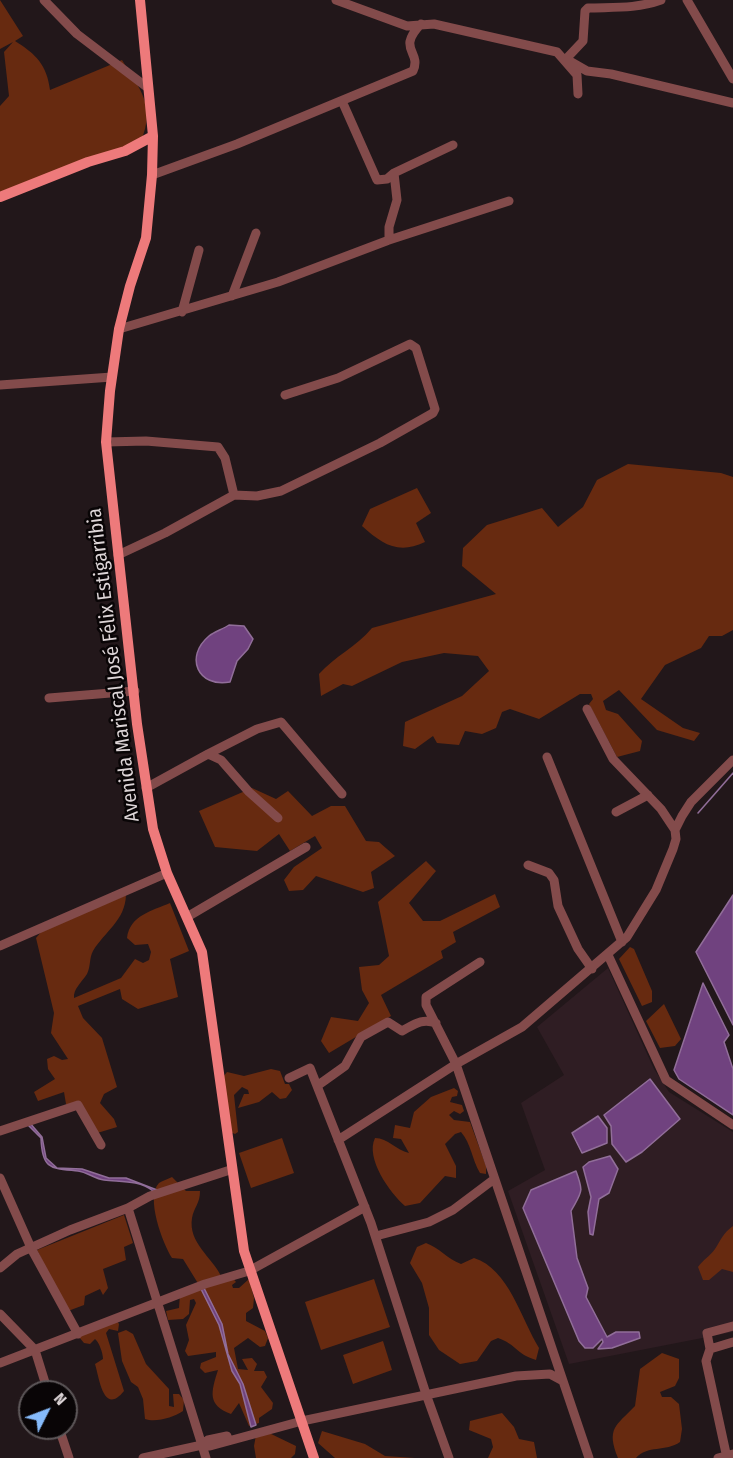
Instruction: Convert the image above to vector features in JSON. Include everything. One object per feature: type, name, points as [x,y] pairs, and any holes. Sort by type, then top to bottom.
[{"type":"main road","name":"Avenida Mariscal José Félix Estigarribia","points":[[140,0],[153,136],[152,175],[146,238],[119,329],[106,442],[118,555],[153,829],[167,873],[202,952],[205,965],[239,1229],[249,1271],[314,1458]]},
{"type":"main road","points":[[0,197],[88,162],[133,148],[153,136]]},
{"type":"street","points":[[44,0],[77,34],[148,88]]},
{"type":"street","points":[[336,0],[407,26],[421,24],[557,52],[587,71],[730,100]]},
{"type":"street","points":[[566,59],[583,41],[585,11],[588,8],[612,10],[638,7],[661,0]]},
{"type":"street","points":[[687,0],[733,79]]},
{"type":"street","points":[[152,175],[413,71],[415,62],[409,48],[409,39],[421,24]]},
{"type":"street","points":[[566,59],[578,75],[578,94]]},
{"type":"street","points":[[342,101],[377,180],[387,179],[394,173],[453,145]]},
{"type":"street","points":[[389,240],[389,227],[397,200],[394,173]]},
{"type":"street","points":[[119,329],[278,282],[389,240],[509,201]]},
{"type":"street","points":[[232,296],[256,233]]},
{"type":"street","points":[[182,312],[199,250]]},
{"type":"street","points":[[118,555],[165,533],[234,495],[257,496],[281,491],[380,443],[433,413],[435,409],[416,348],[410,344],[338,378],[285,394]]},
{"type":"street","points":[[0,384],[112,377]]},
{"type":"street","points":[[106,442],[146,441],[218,447],[225,458],[234,495]]},
{"type":"street","points":[[49,698],[135,691]]},
{"type":"street","points":[[338,1140],[456,1064],[522,1027],[608,955],[622,942],[642,916],[673,849],[676,839],[675,830],[661,809],[613,759],[587,710]]},
{"type":"street","points":[[146,788],[257,729],[281,722],[342,794]]},
{"type":"street","points":[[208,754],[221,760],[249,792],[278,818]]},
{"type":"street","points":[[548,757],[622,942]]},
{"type":"street","points":[[675,830],[691,802],[733,760]]},
{"type":"street","points":[[616,812],[648,795]]},
{"type":"street","points":[[187,917],[306,847]]},
{"type":"street","points":[[528,865],[549,873],[554,880],[558,906],[578,949],[592,969]]},
{"type":"street","points":[[0,946],[167,873]]},
{"type":"street","points":[[608,955],[666,1080],[733,1125]]},
{"type":"street","points":[[480,962],[426,997],[426,1005],[456,1064],[493,1180],[589,1458]]},
{"type":"street","points":[[317,1086],[345,1066],[361,1037],[383,1023],[388,1022],[402,1030],[417,1022],[427,1020],[436,1023]]},
{"type":"street","points":[[289,1078],[310,1068],[376,1236],[426,1394],[449,1458]]},
{"type":"street","points":[[0,1131],[25,1121],[78,1106],[101,1145]]},
{"type":"street","points":[[0,1268],[31,1247],[128,1208],[150,1196],[230,1170]]},
{"type":"street","points":[[0,1178],[31,1247],[78,1335]]},
{"type":"street","points":[[376,1236],[429,1222],[453,1210],[493,1180]]},
{"type":"street","points":[[0,1363],[78,1335],[205,1284],[249,1271],[365,1207]]},
{"type":"street","points":[[128,1208],[206,1458]]},
{"type":"street","points":[[0,1314],[35,1350],[44,1380]]},
{"type":"street","points":[[726,1457],[706,1361],[710,1349],[707,1333],[733,1326]]},
{"type":"street","points":[[710,1349],[733,1342]]},
{"type":"street","points":[[143,1458],[202,1445],[210,1446],[297,1420],[302,1421],[516,1376],[550,1374],[563,1381]]},
{"type":"street","points":[[64,1440],[69,1458]]},
{"type":"shaded area","points":[[0,0],[23,36],[15,41],[39,61],[46,74],[50,90],[122,60],[144,98],[147,117],[141,141],[0,192],[0,106],[9,96],[4,52],[13,42],[0,49]]},
{"type":"shaded area","points":[[628,464],[721,473],[733,477],[733,630],[722,636],[709,636],[701,648],[665,665],[641,699],[683,728],[700,733],[694,741],[657,730],[619,690],[603,701],[606,710],[618,714],[642,741],[640,751],[617,757],[589,704],[593,699],[591,694],[580,694],[539,719],[510,709],[502,712],[496,728],[482,734],[465,731],[459,745],[437,743],[433,736],[415,749],[403,746],[405,722],[462,696],[489,671],[478,656],[444,653],[402,662],[352,686],[343,684],[321,696],[319,674],[372,628],[496,594],[462,566],[463,548],[487,525],[542,508],[558,527],[583,507],[597,480]]},
{"type":"shaded area","points":[[417,488],[431,513],[416,523],[425,542],[407,548],[391,546],[376,538],[362,526],[370,509]]},
{"type":"shaded area","points":[[229,625],[244,626],[253,639],[248,649],[237,661],[230,682],[219,683],[203,676],[198,669],[197,653],[201,644],[209,636]]},
{"type":"shaded area","points":[[252,788],[276,799],[288,791],[312,816],[331,806],[345,806],[366,841],[379,842],[395,856],[371,872],[374,888],[363,892],[316,876],[303,890],[289,891],[284,880],[294,867],[322,848],[315,836],[290,851],[279,834],[257,851],[215,847],[199,811]]},
{"type":"shaded area","points":[[426,861],[436,871],[409,903],[423,921],[440,921],[495,894],[500,907],[453,932],[456,942],[441,951],[443,958],[381,995],[391,1016],[329,1053],[321,1041],[331,1017],[358,1021],[369,1003],[362,990],[359,967],[379,965],[389,956],[378,902]]},
{"type":"shaded area","points":[[126,895],[125,904],[118,919],[93,951],[87,974],[76,989],[74,998],[121,978],[135,959],[143,963],[149,960],[151,952],[148,944],[135,945],[127,938],[129,930],[132,924],[143,915],[170,903],[189,951],[170,959],[178,997],[138,1009],[122,999],[120,989],[78,1006],[83,1018],[102,1038],[117,1087],[104,1094],[100,1103],[114,1119],[117,1127],[94,1134],[88,1116],[66,1104],[64,1092],[38,1101],[34,1092],[55,1079],[48,1069],[47,1059],[54,1056],[62,1060],[68,1059],[51,1033],[54,1013],[36,938],[41,932]]},
{"type":"shaded area","points":[[733,895],[733,1025],[696,952]]},
{"type":"shaded area","points":[[630,947],[634,949],[652,991],[652,1002],[642,1006],[619,959]]},
{"type":"shaded area","points":[[608,968],[654,1069],[669,1092],[733,1132],[733,1332],[569,1364],[508,1191],[545,1170],[521,1103],[564,1075],[537,1027]]},
{"type":"shaded area","points":[[703,983],[729,1035],[724,1042],[733,1069],[733,1115],[679,1079],[674,1070]]},
{"type":"shaded area","points":[[664,1004],[681,1039],[675,1046],[660,1048],[646,1021]]},
{"type":"shaded area","points":[[271,1069],[280,1071],[285,1084],[289,1084],[292,1090],[286,1098],[280,1099],[272,1092],[259,1102],[238,1108],[244,1094],[249,1094],[248,1090],[242,1087],[234,1095],[238,1132],[235,1134],[230,1132],[223,1077],[227,1072],[244,1076]]},
{"type":"shaded area","points":[[650,1079],[680,1119],[642,1152],[626,1162],[612,1144],[611,1126],[604,1115]]},
{"type":"shaded area","points":[[454,1088],[458,1091],[457,1096],[452,1097],[450,1102],[462,1105],[464,1111],[460,1114],[454,1111],[449,1115],[454,1120],[470,1122],[486,1166],[486,1174],[480,1173],[461,1132],[455,1134],[445,1144],[456,1166],[456,1178],[445,1176],[420,1203],[405,1206],[386,1184],[376,1165],[373,1155],[375,1138],[384,1140],[409,1153],[401,1139],[393,1138],[395,1125],[410,1128],[414,1112],[431,1097]]},
{"type":"shaded area","points":[[598,1116],[607,1128],[607,1143],[582,1153],[572,1133]]},
{"type":"shaded area","points":[[29,1122],[42,1137],[46,1158],[57,1168],[82,1169],[109,1178],[126,1178],[157,1190],[153,1191],[136,1183],[101,1179],[81,1172],[55,1168],[46,1162],[41,1138],[26,1123]]},
{"type":"shaded area","points":[[282,1138],[294,1173],[251,1188],[239,1153]]},
{"type":"shaded area","points":[[610,1156],[618,1169],[609,1193],[599,1199],[593,1235],[590,1234],[588,1212],[591,1197],[583,1167],[589,1162]]},
{"type":"shaded area","points":[[576,1171],[581,1192],[571,1211],[577,1258],[588,1288],[586,1297],[607,1337],[616,1332],[639,1332],[640,1338],[612,1348],[598,1349],[603,1342],[602,1339],[593,1348],[585,1348],[579,1341],[523,1208],[531,1190]]},
{"type":"shaded area","points":[[172,1177],[186,1191],[200,1191],[192,1218],[192,1227],[197,1242],[221,1276],[199,1285],[183,1259],[172,1258],[157,1220],[155,1190],[159,1183]]},
{"type":"shaded area","points":[[124,1215],[133,1243],[124,1247],[126,1260],[103,1269],[108,1288],[103,1295],[100,1289],[85,1296],[84,1305],[68,1311],[37,1250]]},
{"type":"shaded area","points":[[733,1226],[733,1272],[722,1269],[709,1280],[703,1280],[698,1267]]},
{"type":"shaded area","points":[[426,1243],[461,1264],[474,1258],[486,1264],[496,1273],[513,1296],[539,1348],[536,1360],[498,1338],[491,1341],[477,1361],[460,1364],[439,1350],[429,1335],[429,1308],[422,1283],[410,1263],[417,1247]]},
{"type":"shaded area","points":[[232,1277],[236,1282],[232,1285],[233,1288],[239,1288],[249,1279],[254,1298],[253,1308],[246,1313],[246,1321],[265,1331],[268,1338],[265,1346],[260,1347],[248,1338],[234,1348],[238,1369],[248,1370],[242,1359],[252,1358],[257,1364],[254,1371],[264,1371],[267,1377],[261,1387],[273,1403],[272,1409],[259,1418],[259,1423],[249,1426],[239,1403],[231,1414],[214,1402],[213,1391],[218,1370],[205,1373],[200,1368],[201,1363],[216,1357],[216,1352],[188,1356],[185,1351],[189,1340],[186,1325],[196,1303],[194,1299],[190,1300],[189,1314],[183,1319],[168,1320],[166,1311],[179,1308],[180,1294]]},
{"type":"shaded area","points":[[374,1279],[390,1327],[321,1350],[305,1302]]},
{"type":"shaded area","points":[[204,1288],[222,1324],[228,1354],[243,1384],[256,1425],[251,1427],[240,1384],[232,1371],[219,1325],[201,1289]]},
{"type":"shaded area","points":[[116,1319],[119,1324],[118,1331],[109,1329],[106,1333],[124,1391],[117,1398],[111,1399],[103,1392],[95,1364],[103,1359],[99,1345],[95,1339],[90,1344],[84,1343],[79,1337]]},
{"type":"shaded area","points":[[126,1330],[133,1334],[146,1364],[169,1389],[169,1406],[174,1407],[173,1394],[179,1394],[184,1400],[183,1411],[165,1419],[145,1419],[143,1399],[138,1387],[131,1382],[122,1361],[118,1333]]},
{"type":"shaded area","points":[[383,1341],[392,1370],[353,1384],[343,1355]]},
{"type":"shaded area","points":[[662,1353],[679,1359],[679,1378],[675,1386],[660,1392],[662,1397],[671,1397],[679,1404],[682,1429],[680,1442],[669,1447],[646,1451],[636,1458],[618,1458],[613,1440],[615,1428],[635,1406],[640,1369]]},
{"type":"shaded area","points":[[502,1413],[514,1427],[519,1439],[534,1442],[537,1458],[488,1458],[493,1447],[491,1439],[469,1430],[470,1421]]},
{"type":"shaded area","points":[[322,1431],[365,1444],[385,1456],[415,1458],[335,1458],[318,1443]]},
{"type":"shaded area","points":[[267,1432],[296,1446],[295,1454],[291,1458],[256,1458],[254,1446],[256,1435]]},
{"type":"waterway","points":[[698,813],[733,773]]}]
